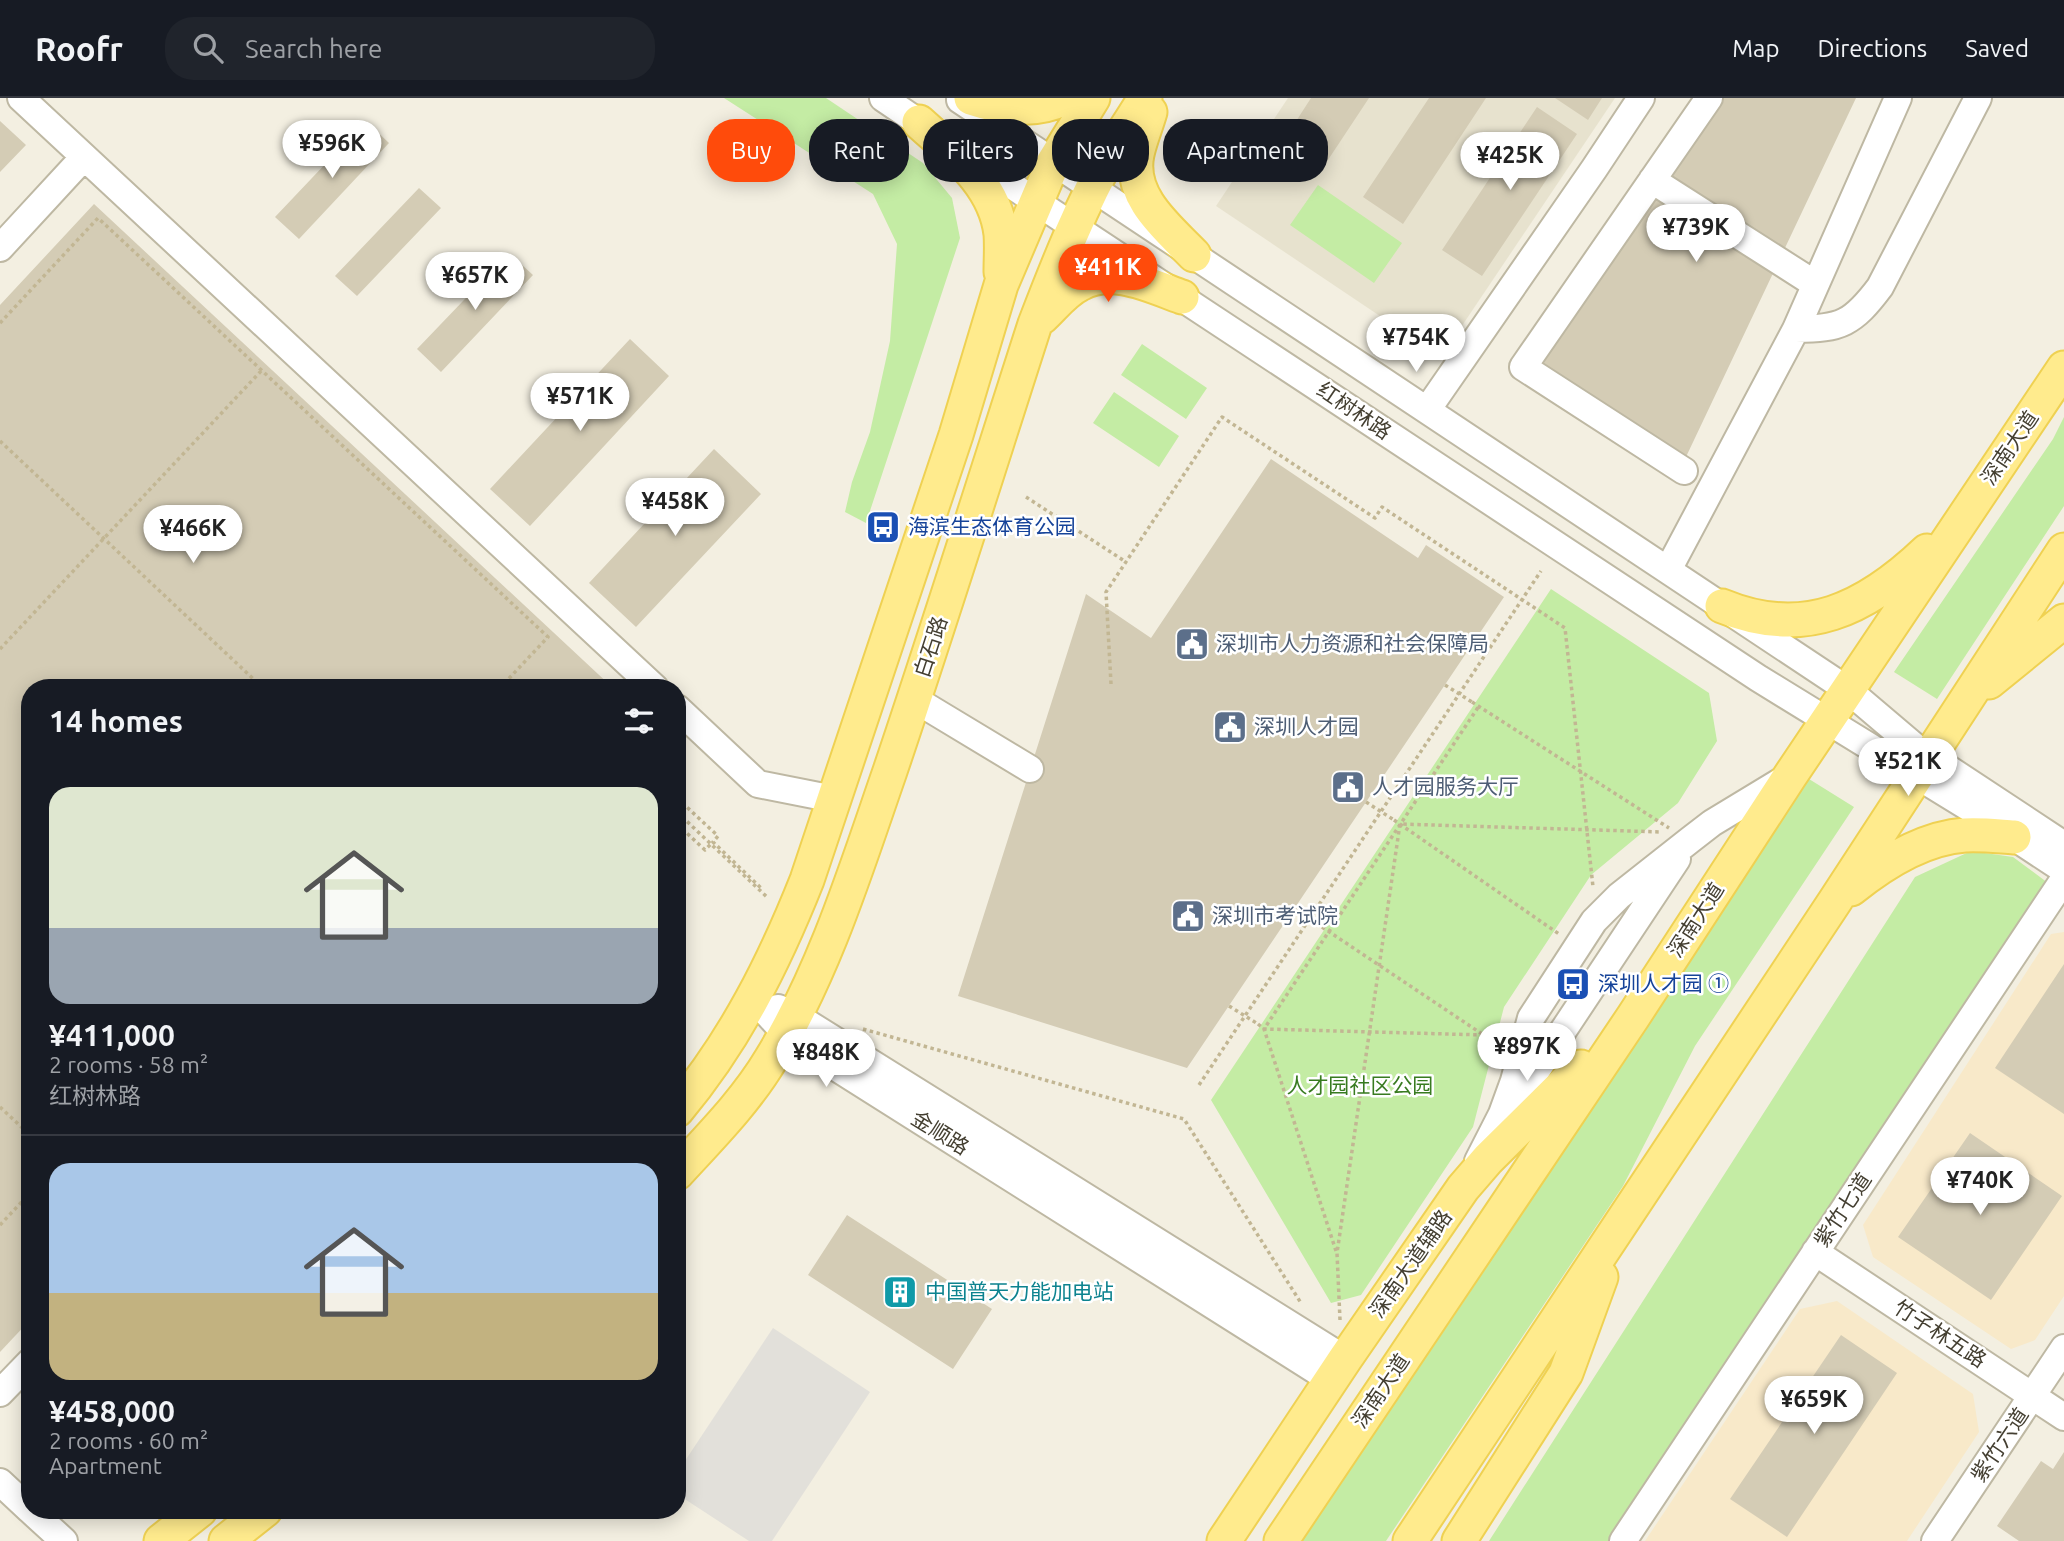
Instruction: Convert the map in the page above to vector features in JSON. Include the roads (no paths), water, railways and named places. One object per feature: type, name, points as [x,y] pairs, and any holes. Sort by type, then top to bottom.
[{"type":"main road","points":[[971,98],[1011,107],[1034,107],[1055,103],[1064,98]]},
{"type":"main road","name":"白石路","points":[[1080,119],[1093,98]]},
{"type":"main road","name":"白石路","points":[[686,1163],[740,1102],[770,1062],[791,1025],[840,914],[914,699],[1035,324],[1093,189],[1113,149],[1145,98]]},
{"type":"main road","points":[[1155,98],[1137,154],[1135,169],[1138,184],[1151,209],[1194,255]]},
{"type":"main road","points":[[919,122],[976,176],[989,195],[1001,234],[1001,285]]},
{"type":"main road","name":"白石路","points":[[686,1099],[730,1039],[773,962],[791,920],[956,435],[1001,285],[1052,165]]},
{"type":"main road","points":[[1035,324],[1068,292],[1092,278],[1109,276],[1127,279],[1182,297]]},
{"type":"main road","name":"深南大道","points":[[1280,1541],[1633,1017],[1827,720],[2064,368]]},
{"type":"main road","points":[[1722,606],[1765,620],[1792,621],[1820,617],[1849,606],[1882,587],[1916,561],[1936,542],[1986,483]]},
{"type":"main road","points":[[1410,1541],[1835,901],[2064,550]]},
{"type":"main road","points":[[1962,704],[2064,621]]},
{"type":"main road","points":[[1835,901],[1894,860],[1942,839],[1962,835],[2014,837]]},
{"type":"main road","name":"深南大道辅路","points":[[1224,1541],[1463,1188],[1633,1017]]},
{"type":"main road","points":[[1459,1541],[1566,1373],[1620,1226]]},
{"type":"main road","points":[[161,1541],[189,1519]]},
{"type":"main road","points":[[226,1541],[254,1519]]},
{"type":"street","points":[[21,98],[645,679]]},
{"type":"street","name":"红树林路","points":[[883,98],[1758,678],[1827,720],[1923,766]]},
{"type":"street","name":"红树林路","points":[[957,98],[1052,162]]},
{"type":"street","points":[[1427,410],[1641,98]]},
{"type":"street","points":[[1684,471],[1523,366],[1709,98]]},
{"type":"street","points":[[1668,570],[1796,329],[1898,98]]},
{"type":"street","points":[[1796,329],[1824,329],[1841,324],[1867,303],[1880,287],[1978,98]]},
{"type":"street","points":[[0,248],[85,157]]},
{"type":"street","points":[[1652,180],[1815,284]]},
{"type":"street","name":"红树林路","points":[[1082,182],[1848,690],[1901,735],[1923,766]]},
{"type":"street","points":[[914,699],[1030,769]]},
{"type":"street","points":[[686,716],[758,784],[834,799]]},
{"type":"street","points":[[1923,766],[2014,837],[2064,870]]},
{"type":"street","points":[[1923,766],[2064,845]]},
{"type":"street","points":[[1489,1141],[1514,1081],[1531,1018],[1594,921],[1679,834],[1712,823],[1790,776]]},
{"type":"street","points":[[1463,1188],[1489,1141],[1679,834]]},
{"type":"street","name":"紫竹七道","points":[[1623,1541],[2064,879]]},
{"type":"street","name":"金顺路","points":[[754,998],[791,1025],[1338,1370]]},
{"type":"street","name":"竹子林五路","points":[[1815,1252],[2064,1417]]},
{"type":"street","name":"紫竹六道","points":[[1935,1541],[2064,1348]]},
{"type":"street","points":[[0,1393],[21,1371]]},
{"type":"street","points":[[0,1482],[21,1502]]},
{"type":"street","points":[[40,1519],[64,1541]]},
{"type":"place","name":"海滨生态体育公园","points":[[883,527]]},
{"type":"place","name":"深圳市人力资源和社会保障局","points":[[1192,644]]},
{"type":"place","name":"深圳人才园","points":[[1230,727]]},
{"type":"place","name":"人才园服务大厅","points":[[1348,787]]},
{"type":"place","name":"深圳市考试院","points":[[1188,916]]},
{"type":"place","name":"深圳人才园 ①","points":[[1573,984]]},
{"type":"place","name":"中国普天力能加电站","points":[[900,1292]]},
{"type":"park label","name":"人才园社区公园","points":[[1360,1086]]}]
